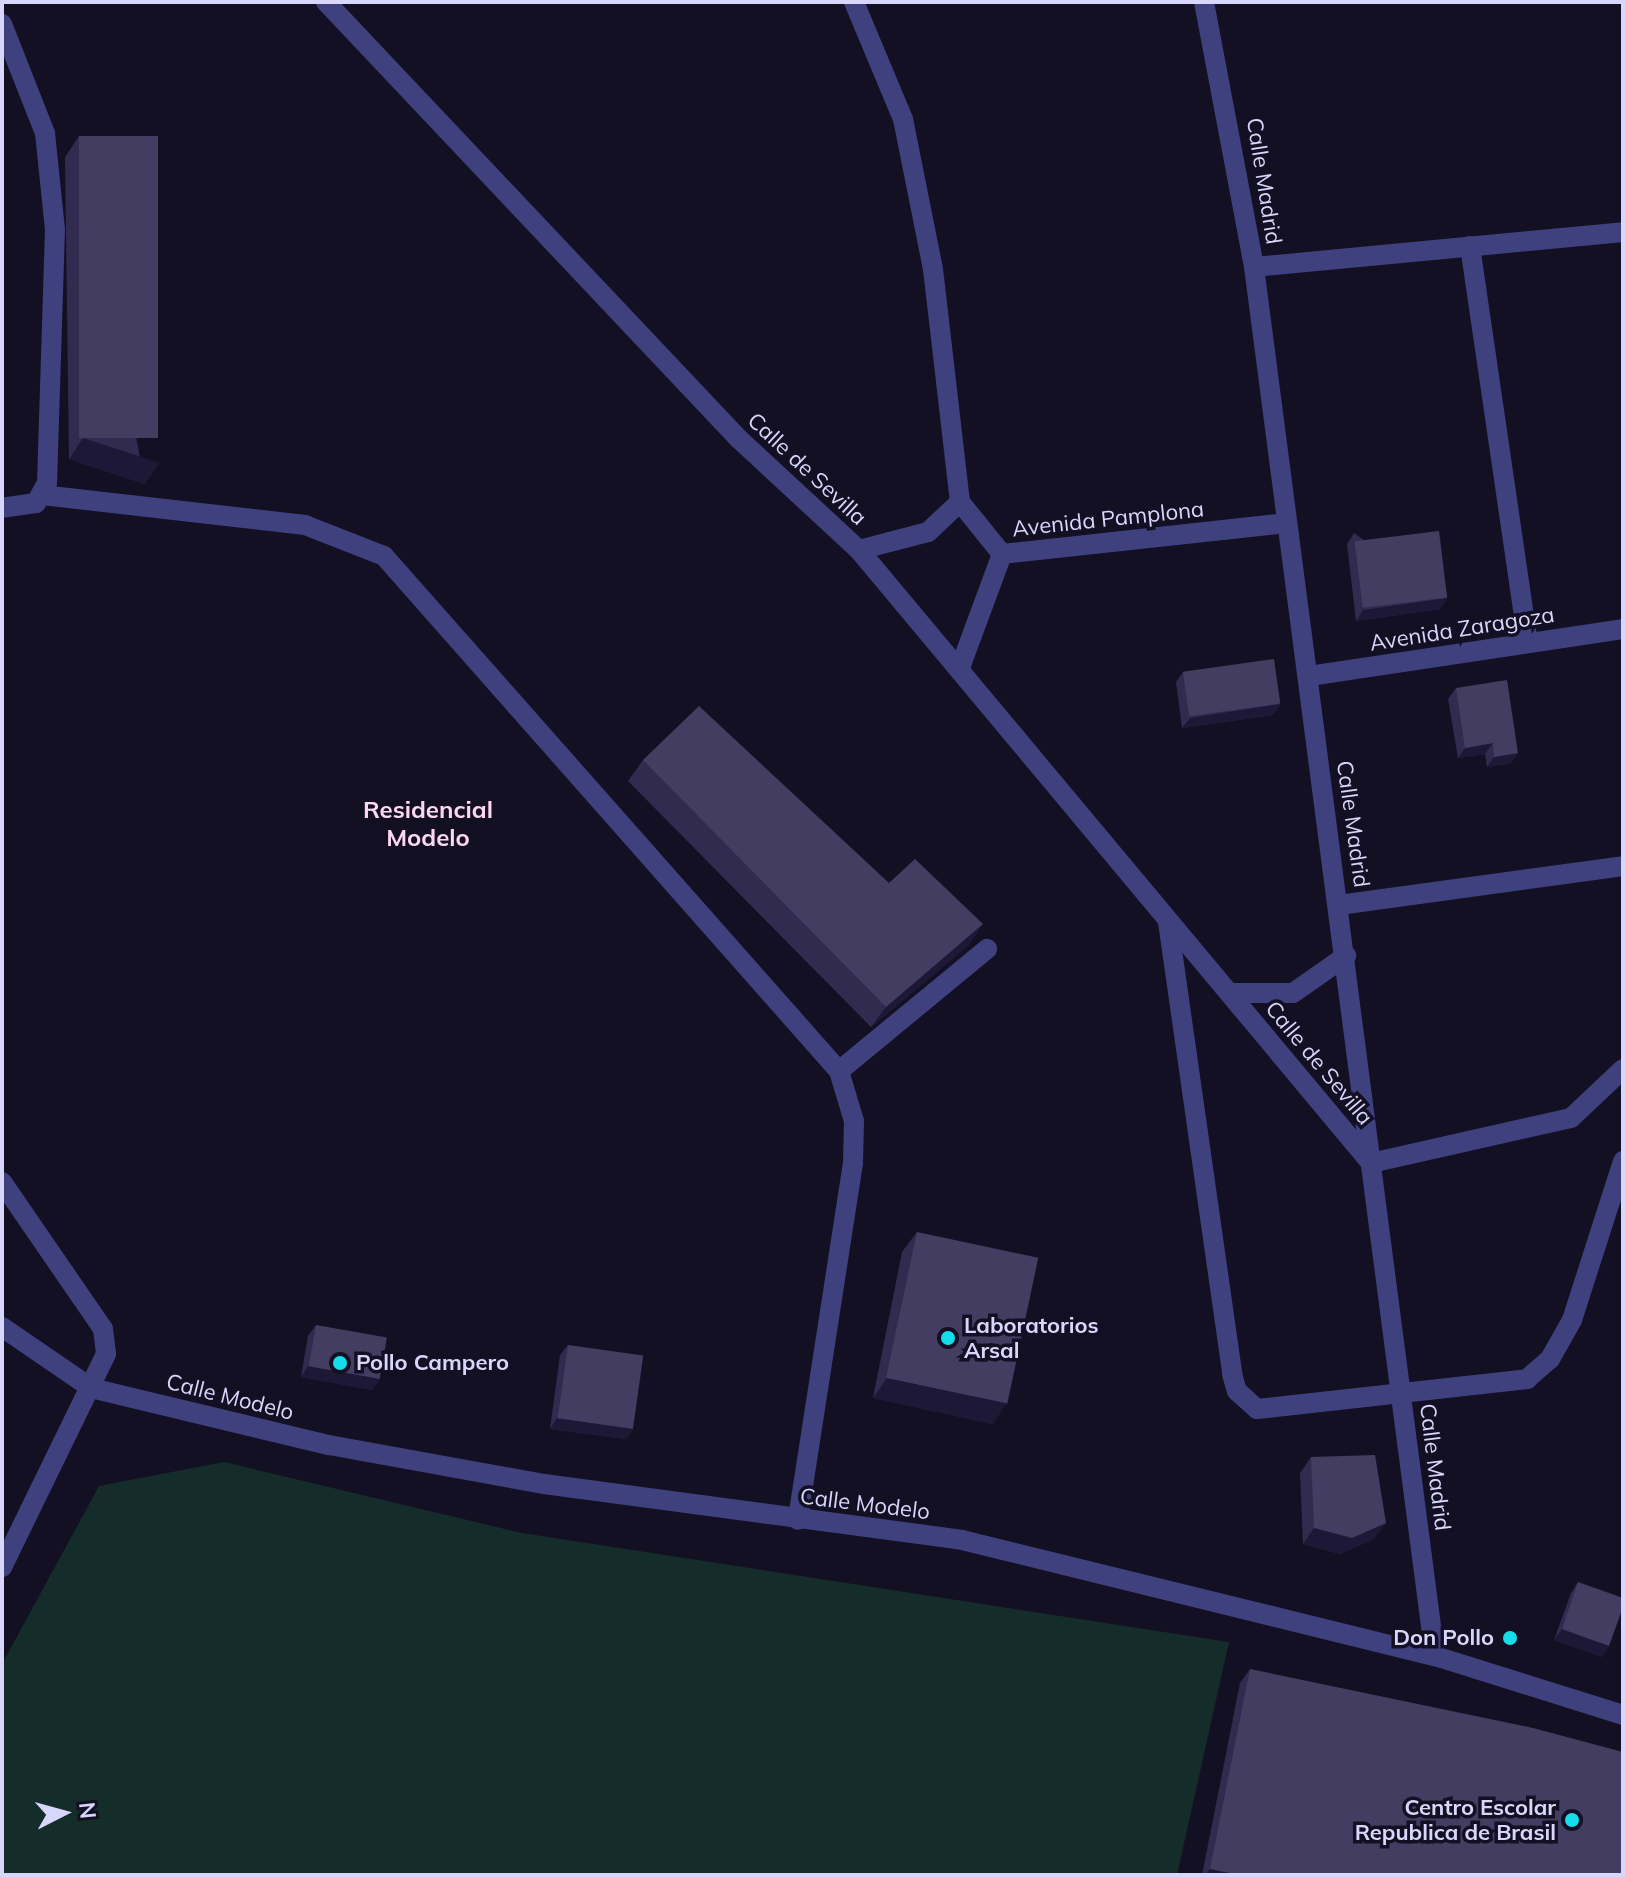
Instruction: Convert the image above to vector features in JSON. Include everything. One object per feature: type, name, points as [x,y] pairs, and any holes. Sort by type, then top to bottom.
[{"type":"street","name":"Calle de Sevilla","points":[[326,2],[739,439],[859,550],[961,665],[1168,921],[1371,1163]]},
{"type":"street","points":[[854,2],[903,119],[933,269],[960,502],[928,532],[859,550]]},
{"type":"street","name":"Calle Madrid","points":[[1204,2],[1254,267],[1435,1656]]},
{"type":"street","points":[[2,24],[51,157],[55,244],[42,495]]},
{"type":"street","points":[[1254,267],[1623,232]]},
{"type":"street","points":[[1470,246],[1528,643]]},
{"type":"street","points":[[2,508],[17,510],[42,495],[305,525],[384,556],[839,1071],[854,1121],[853,1163],[798,1520]]},
{"type":"street","name":"Avenida Pamplona","points":[[960,502],[1002,554],[1286,523]]},
{"type":"street","points":[[961,665],[1002,554]]},
{"type":"street","name":"Avenida Zaragoza","points":[[1309,676],[1623,629]]},
{"type":"street","points":[[1339,905],[1623,866]]},
{"type":"street","points":[[1168,921],[1237,1391],[1257,1409],[1527,1379],[1550,1359],[1572,1320],[1623,1161]]},
{"type":"street","points":[[839,1071],[987,949]]},
{"type":"street","name":"Calle de Sevilla","points":[[1230,993],[1293,993],[1346,956]]},
{"type":"street","points":[[1371,1163],[1571,1118],[1623,1069]]},
{"type":"street","points":[[2,1182],[103,1329],[106,1354],[2,1567]]},
{"type":"street","points":[[2,1327],[91,1388]]},
{"type":"street","name":"Calle Modelo","points":[[91,1388],[329,1445],[798,1520],[962,1540],[1435,1656],[1623,1715]]},
{"type":"green space","points":[[224,1462],[522,1533],[1229,1642],[1177,1875],[2,1875],[2,1664],[99,1486]]},
{"type":"building","points":[[79,136],[158,136],[158,438],[79,438]]},
{"type":"building","points":[[1439,531],[1447,598],[1363,608],[1355,541]]},
{"type":"building","points":[[1274,659],[1280,704],[1189,716],[1183,672]]},
{"type":"building","points":[[1507,680],[1518,753],[1494,757],[1493,743],[1465,748],[1456,688]]},
{"type":"building","points":[[699,706],[889,883],[915,859],[983,924],[886,1007],[643,760]]},
{"type":"building","name":"Laboratorios Arsal","points":[[917,1232],[1038,1258],[1007,1404],[886,1378]]},
{"type":"building","name":"Pollo Campero","points":[[316,1325],[387,1338],[380,1379],[309,1366]]},
{"type":"building","points":[[568,1345],[643,1356],[633,1429],[558,1418]]},
{"type":"building","points":[[1375,1455],[1386,1523],[1352,1538],[1314,1528],[1311,1457]]},
{"type":"building","points":[[1578,1582],[1623,1598],[1623,1607],[1609,1646],[1562,1629]]},
{"type":"building","points":[[1250,1669],[1533,1728],[1623,1752],[1623,1875],[1240,1875],[1210,1869]]},
{"type":"place","name":"Laboratorios Arsal","points":[[948,1338]]},
{"type":"place","name":"Pollo Campero","points":[[340,1363]]},
{"type":"place","name":"Don Pollo","points":[[1510,1638]]},
{"type":"place","name":"Centro Escolar Republica de Brasil","points":[[1572,1820]]},
{"type":"district","name":"Residencial Modelo","points":[[428,824]]}]
